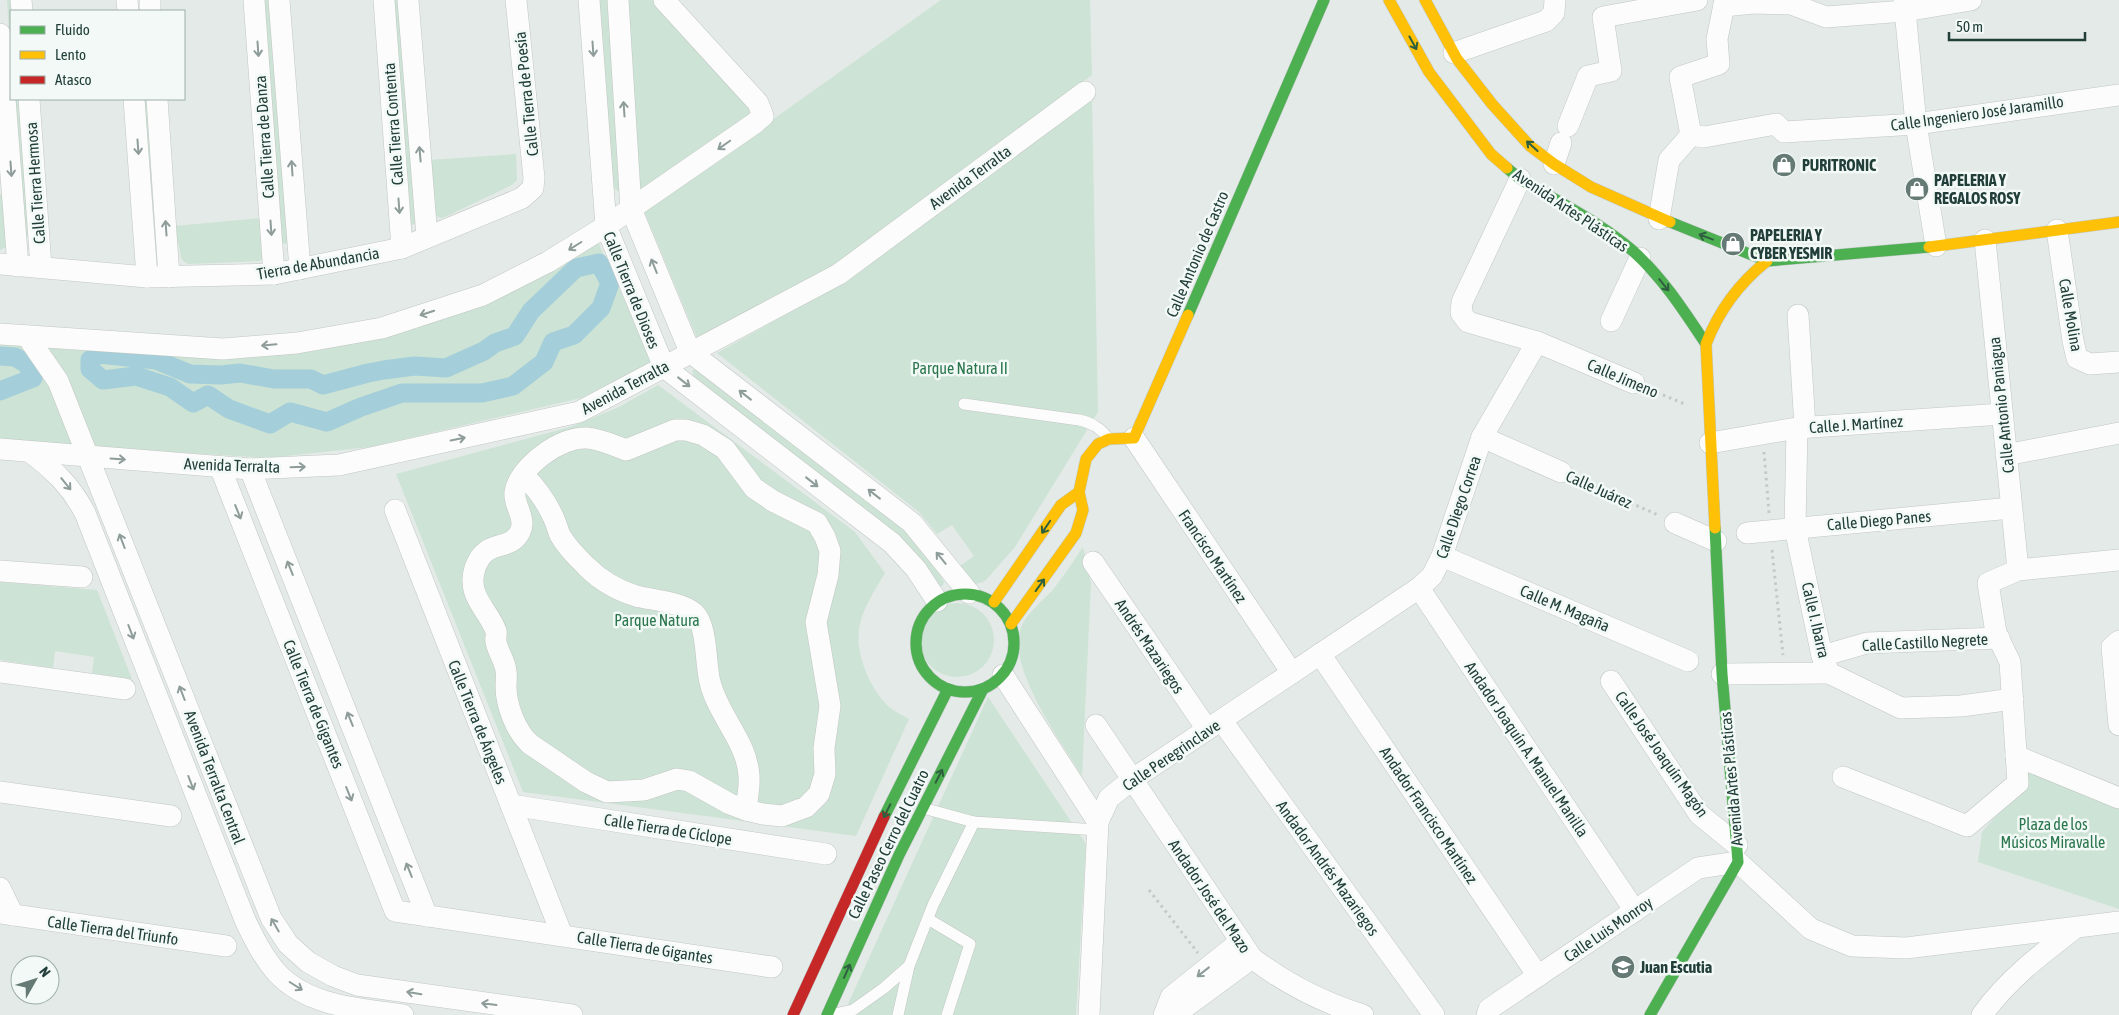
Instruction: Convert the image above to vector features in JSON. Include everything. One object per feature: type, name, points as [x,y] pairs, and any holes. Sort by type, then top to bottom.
[{"type":"street","name":"Calle Tierra de Danza","points":[[254,0],[274,274]]},
{"type":"street","name":"Calle Tierra de Danza","points":[[279,0],[300,269]]},
{"type":"street","name":"Calle Tierra Contenta","points":[[384,0],[402,248]]},
{"type":"street","name":"Calle Tierra Contenta","points":[[408,0],[427,237]]},
{"type":"street","name":"Calle Tierra de Poesía","points":[[516,0],[534,178],[532,188]]},
{"type":"street","name":"Calle Tierra de Dioses","points":[[589,0],[606,226],[664,367],[892,543],[916,569],[937,601]]},
{"type":"street","name":"Calle Tierra de Dioses","points":[[618,0],[631,209],[690,352],[912,523],[969,593]]},
{"type":"street","points":[[0,334],[223,349],[297,343],[382,328],[483,295],[548,262],[606,226],[763,116],[758,103],[664,0]]},
{"type":"street","name":"Calle Antonio de Castro","points":[[1134,438],[1324,0]]},
{"type":"street","name":"Avenida Artes Plásticas","points":[[1389,0],[1429,72],[1491,154],[1520,179],[1612,234],[1640,258],[1677,300],[1706,344]]},
{"type":"street","name":"Avenida Artes Plásticas","points":[[1425,0],[1454,53],[1492,104],[1530,146],[1554,164],[1592,187],[1659,219],[1767,260]]},
{"type":"street","points":[[1454,53],[1546,21],[1554,13],[1555,0]]},
{"type":"street","points":[[1554,164],[1588,76],[1611,71],[1603,17],[1630,6],[1697,0]]},
{"type":"street","points":[[1659,219],[1669,160],[1690,135],[1680,77],[1718,64],[1717,39],[1724,3],[1791,4],[1826,17],[1905,6],[1971,0]]},
{"type":"street","points":[[1905,6],[1916,124],[1936,246]]},
{"type":"street","name":"Calle Tierra Hermosa","points":[[0,34],[9,265]]},
{"type":"street","name":"Avenida Terralta","points":[[0,450],[250,469],[339,465],[579,412],[839,274],[1085,92]]},
{"type":"street","name":"Calle Ingeniero José Jaramillo","points":[[1690,135],[1704,138],[1776,124],[1784,132],[1916,124],[2119,95]]},
{"type":"street","name":"Calle Tierra Hermosa","points":[[29,100],[41,267]]},
{"type":"street","points":[[134,100],[147,277]]},
{"type":"street","points":[[157,100],[169,277]]},
{"type":"street","name":"Calle Jimeno","points":[[1520,179],[1462,302],[1461,313],[1468,322],[1537,342],[1634,383]]},
{"type":"street","name":"Tierra de Abundancia","points":[[9,265],[147,277],[274,274],[402,248],[522,198],[532,188]]},
{"type":"street","points":[[1767,260],[1936,246],[2119,222]]},
{"type":"street","name":"Calle Molina","points":[[2058,230],[2077,358],[2090,364],[2119,362]]},
{"type":"street","name":"Calle Antonio Paniagua","points":[[1985,240],[2018,570]]},
{"type":"street","points":[[1610,321],[1640,258]]},
{"type":"street","name":"Avenida Artes Plásticas","points":[[1767,260],[1750,273],[1723,305],[1713,324],[1706,344],[1722,674],[1737,853],[1811,928],[1852,946],[1906,948],[2119,922]]},
{"type":"street","name":"Calle I. Ibarra","points":[[1798,315],[1801,428],[1795,528],[1826,664],[1901,708],[1961,706],[2013,699]]},
{"type":"street","name":"Avenida Terralta Central","points":[[26,336],[58,381],[271,918],[288,944],[308,962],[333,976],[357,985],[462,1008],[572,1015]]},
{"type":"street","name":"Calle Diego Correa","points":[[1292,673],[1419,588],[1432,576],[1442,556],[1482,437],[1537,342]]},
{"type":"street","name":"Calle J. Martínez","points":[[1710,443],[1801,428],[2002,414]]},
{"type":"street","points":[[675,430],[686,430],[704,435],[725,449],[754,488],[773,502],[817,523],[830,551],[828,574],[816,622],[830,706],[824,748],[823,784],[812,802],[798,811],[782,816],[774,815],[746,810],[730,804],[689,781],[676,779],[644,790],[607,792],[586,782],[523,738],[507,700],[506,670],[496,643],[496,632],[478,601],[474,588],[474,571],[480,556],[489,548],[512,541],[520,532],[522,522],[514,495],[516,485],[523,475],[538,458],[559,445],[576,440],[584,438],[602,440],[626,450],[675,430]]},
{"type":"street","points":[[2006,455],[2119,433]]},
{"type":"street","name":"Calle Juárez","points":[[1482,437],[1560,472]]},
{"type":"street","points":[[1011,624],[1076,533],[1083,510],[1079,492],[1086,459],[1098,444],[1109,440],[1134,438]]},
{"type":"street","name":"Francisco Martínez","points":[[1134,438],[1292,673]]},
{"type":"street","name":"Avenida Terralta Central","points":[[30,452],[54,470],[67,483],[85,513],[245,920],[266,958],[278,974],[313,996],[337,1005],[404,1015]]},
{"type":"street","name":"Calle Tierra de Gigantes","points":[[220,467],[395,911],[562,934],[772,967]]},
{"type":"street","name":"Calle Tierra de Gigantes","points":[[250,469],[427,916]]},
{"type":"street","points":[[523,475],[539,490],[547,502],[560,535],[571,550],[599,578],[615,588],[684,607],[694,612],[702,629],[709,678],[716,703],[742,747],[747,763],[749,776],[746,810]]},
{"type":"street","points":[[994,602],[1061,505],[1079,492]]},
{"type":"street","name":"Calle Diego Panes","points":[[1747,533],[2012,508]]},
{"type":"street","name":"Calle Tierra de Ángeles","points":[[395,510],[562,934]]},
{"type":"street","points":[[1675,523],[1716,541]]},
{"type":"street","name":"Calle M. Magaña","points":[[1442,556],[1688,661]]},
{"type":"street","points":[[1843,777],[1968,826],[2018,783],[2010,662],[1998,636],[1988,583],[2018,570],[2119,560]]},
{"type":"street","name":"Andrés Mazariegos","points":[[1093,562],[1214,725]]},
{"type":"street","points":[[0,571],[82,577]]},
{"type":"street","name":"Andador Joaquín A. Manuel Manilla","points":[[1419,588],[1635,911]]},
{"type":"street","points":[[969,593],[982,596],[994,602],[1004,612],[1011,624],[1015,642],[1012,659],[1003,675],[983,689],[966,692],[948,690],[933,680],[921,666],[916,649],[917,630],[924,614],[937,601],[953,594],[969,593]]},
{"type":"street","name":"Calle Castillo Negrete","points":[[1826,664],[1867,642],[1998,636]]},
{"type":"street","points":[[2119,641],[2112,646],[2119,725]]},
{"type":"street","name":"Andador Francisco Martínez","points":[[1320,654],[1538,976]]},
{"type":"street","points":[[1722,674],[1785,673],[1826,664]]},
{"type":"street","points":[[0,672],[125,689]]},
{"type":"street","name":"Calle Peregrinclave","points":[[1089,1015],[1098,826],[1109,798],[1132,779],[1292,673]]},
{"type":"street","points":[[1003,675],[1098,826]]},
{"type":"street","name":"Calle José Joaquín Magón","points":[[1611,681],[1699,814],[1737,853]]},
{"type":"street","name":"Calle Paseo Cerro del Cuatro","points":[[828,1015],[899,855],[983,689]]},
{"type":"street","name":"Calle Paseo Cerro del Cuatro","points":[[793,1015],[868,849],[948,690]]},
{"type":"street","name":"Andador José del Mazo","points":[[1096,725],[1246,950],[1274,974],[1339,1008],[1363,1015]]},
{"type":"street","name":"Andador Andrés Mazariegos","points":[[1214,725],[1434,1015]]},
{"type":"street","points":[[2016,756],[2119,798]]},
{"type":"street","points":[[0,792],[171,816]]},
{"type":"street","name":"Calle Tierra de Cíclope","points":[[511,805],[826,854]]},
{"type":"street","points":[[868,849],[899,855]]},
{"type":"street","points":[[1650,1015],[1737,853]]},
{"type":"street","name":"Calle Luis Monroy","points":[[1486,1015],[1489,1009],[1698,868],[1737,853]]},
{"type":"street","points":[[0,888],[7,914]]},
{"type":"street","name":"Calle Tierra del Triunfo","points":[[7,914],[226,946]]},
{"type":"street","points":[[1982,1015],[1992,1001],[2028,964],[2074,929]]},
{"type":"street","points":[[1164,1015],[1171,997],[1208,967],[1246,950]]},
{"type":"street","points":[[1164,1015],[1184,1008],[1246,950]]},
{"type":"lane","points":[[964,404],[1092,423],[1101,429],[1109,440]]},
{"type":"lane","points":[[923,808],[974,822],[1098,826]]},
{"type":"lane","points":[[898,1015],[909,966],[928,919],[974,822]]},
{"type":"lane","points":[[928,919],[970,944],[948,1015]]},
{"type":"lane","points":[[828,1015],[853,1010],[884,988],[909,966]]},
{"type":"path","name":"Calle Jimeno","points":[[1634,383],[1709,414]]},
{"type":"path","points":[[1762,434],[1785,673]]},
{"type":"path","name":"Calle Juárez","points":[[1560,472],[1675,523]]},
{"type":"path","points":[[1149,890],[1208,967]]},
{"type":"green space","points":[[7,0],[13,0],[14,10],[10,10],[10,47]]},
{"type":"green space","points":[[262,0],[271,0],[288,242],[285,244],[281,242]]},
{"type":"green space","points":[[392,0],[400,0],[417,222],[412,225],[410,223]]},
{"type":"green space","points":[[599,0],[607,0],[621,184],[619,192],[612,186]]},
{"type":"green space","points":[[626,0],[653,0],[757,114],[640,192]]},
{"type":"green space","points":[[941,0],[1090,0],[1092,75],[833,266],[697,338],[644,211]]},
{"type":"green space","name":"Parque Natura II","points":[[1092,99],[1098,412],[1015,547],[985,581],[976,584],[970,580],[960,566],[974,556],[952,525],[937,534],[919,512],[717,353],[842,283]]},
{"type":"green space","points":[[14,100],[20,100],[30,237],[26,237]]},
{"type":"green space","points":[[142,100],[148,100],[159,250],[154,250]]},
{"type":"green space","points":[[516,154],[517,180],[512,185],[445,217],[441,218],[435,215],[429,160]]},
{"type":"green space","points":[[3,194],[6,247],[0,250],[0,195]]},
{"type":"green space","points":[[261,218],[263,258],[260,261],[188,264],[182,260],[174,226]]},
{"type":"green space","points":[[598,242],[653,362],[581,398],[370,447],[267,458],[94,447],[62,369],[48,348],[164,356],[243,357],[315,351],[391,334]]},
{"type":"green space","points":[[0,344],[22,345],[49,378],[76,446],[0,439]]},
{"type":"green space","points":[[692,370],[700,370],[906,531],[938,570],[944,582],[943,585],[940,587],[694,378]]},
{"type":"green space","name":"Parque Natura","points":[[658,385],[855,532],[885,573],[863,614],[859,629],[859,650],[871,682],[882,700],[896,712],[909,719],[856,836],[523,792],[396,474],[570,427],[619,407]]},
{"type":"green space","points":[[1083,547],[1091,583],[1082,776],[1049,724],[1027,681],[1018,641],[1024,621],[1052,591]]},
{"type":"green space","points":[[0,582],[97,590],[132,679],[92,673],[94,657],[55,651],[53,668],[0,660]]},
{"type":"green space","points":[[957,603],[978,609],[988,619],[994,640],[988,661],[978,671],[957,677],[936,671],[926,661],[920,640],[926,619],[936,609]]},
{"type":"green space","points":[[988,697],[1086,844],[1076,1015],[843,1015]]},
{"type":"green space","name":"Plaza de los Músicos Miravalle","points":[[2027,765],[2119,806],[2119,909],[1978,862],[1982,832],[2022,786]]},
{"type":"waterway","points":[[599,263],[610,283],[601,308],[574,335],[553,342],[544,362],[513,386],[482,393],[402,393],[361,407],[327,422],[290,412],[270,424],[229,409],[208,395],[193,403],[170,387],[136,376],[103,380],[90,369],[90,360],[99,354],[156,360],[190,374],[221,375],[240,373],[274,379],[311,379],[323,385],[384,370],[415,366],[446,368],[484,351],[495,343],[515,336],[531,311],[576,268],[599,263]]},
{"type":"waterway","points":[[0,356],[15,357],[27,364],[33,378],[0,391]]},
{"type":"traffic: fast","points":[[1188,315],[1324,0]]},
{"type":"traffic: fast","points":[[1507,168],[1520,179],[1607,231],[1633,251],[1663,284],[1706,344]]},
{"type":"traffic: fast","points":[[1670,222],[1767,261],[1929,247]]},
{"type":"traffic: fast","points":[[1650,1015],[1738,862],[1722,674],[1715,528]]},
{"type":"traffic: fast","points":[[965,594],[984,597],[1000,608],[1011,624],[1014,643],[1011,662],[1000,678],[984,689],[965,692],[946,689],[930,678],[919,662],[916,643],[919,624],[930,608],[946,597],[965,594]]},
{"type":"traffic: fast","points":[[884,817],[948,689]]},
{"type":"traffic: fast","points":[[827,1015],[899,855],[983,689]]},
{"type":"traffic: slow","points":[[1389,0],[1429,72],[1491,154],[1507,168]]},
{"type":"traffic: slow","points":[[1425,0],[1457,59],[1492,104],[1530,146],[1554,164],[1591,187],[1670,222]]},
{"type":"traffic: slow","points":[[1929,247],[2119,222]]},
{"type":"traffic: slow","points":[[1715,528],[1706,344],[1723,309],[1738,288],[1767,261]]},
{"type":"traffic: slow","points":[[1011,624],[1076,533],[1083,510],[1079,492],[1086,459],[1098,444],[1109,439],[1134,438],[1188,315]]},
{"type":"traffic: slow","points":[[994,602],[1061,505],[1079,492]]},
{"type":"traffic: jam","points":[[793,1015],[884,817]]},
{"type":"place","name":"PURITRONIC","points":[[1784,165]]},
{"type":"place","name":"PAPELERIA Y REGALOS ROSY","points":[[1917,189]]},
{"type":"place","name":"PAPELERIA Y CYBER YESMIR","points":[[1733,244]]},
{"type":"place","name":"Juan Escutia","points":[[1623,967]]}]
